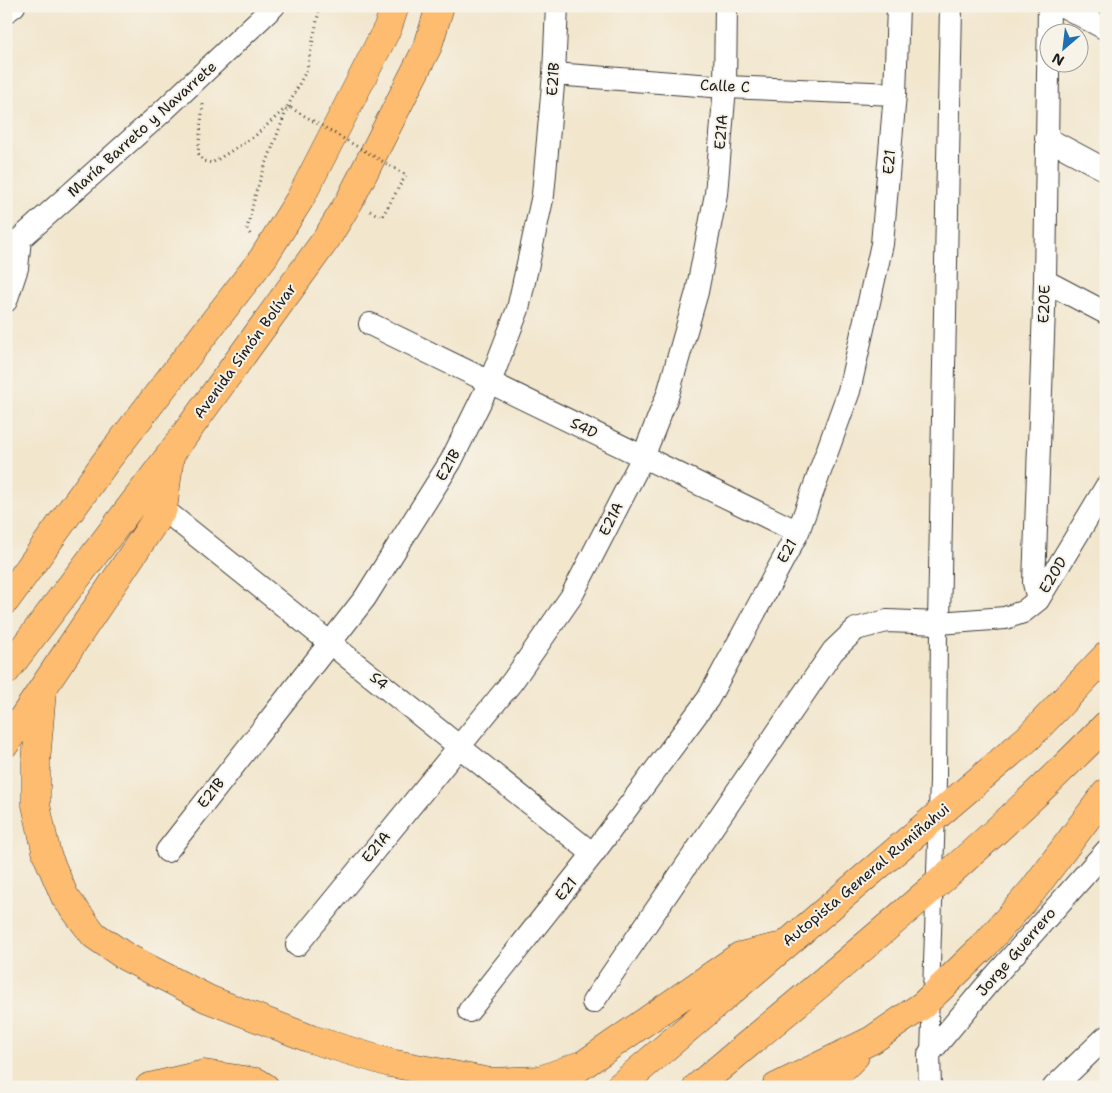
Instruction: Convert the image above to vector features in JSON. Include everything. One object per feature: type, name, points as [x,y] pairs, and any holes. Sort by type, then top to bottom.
[{"type":"highway","points":[[6,600],[107,460],[263,258],[300,199],[388,27],[395,6]]},
{"type":"highway","name":"Avenida Simón Bolívar","points":[[6,671],[170,455],[327,238],[350,200],[428,46],[440,6]]},
{"type":"highway","points":[[6,743],[163,509],[170,455]]},
{"type":"highway","points":[[6,570],[107,460]]},
{"type":"highway","name":"Autopista General Rumiñahui","points":[[619,1087],[1028,738],[1106,656]]},
{"type":"highway","points":[[42,691],[36,762],[36,805],[47,855],[65,898],[94,935],[126,957],[208,999],[311,1039],[390,1063],[490,1082],[540,1080],[581,1065]]},
{"type":"highway","points":[[697,1087],[811,991],[1033,796],[1106,725]]},
{"type":"highway","points":[[776,1087],[872,1040],[923,1005],[984,945],[1033,890],[1106,793]]},
{"type":"highway","points":[[555,1087],[581,1065],[740,956],[782,946]]},
{"type":"highway","points":[[726,1087],[811,991]]},
{"type":"highway","points":[[824,1087],[872,1040]]},
{"type":"highway","points":[[149,1087],[204,1074],[257,1082],[265,1087]]},
{"type":"street","points":[[6,12],[14,6]]},
{"type":"street","name":"María Barreto y Navarrete","points":[[13,243],[208,69],[274,6]]},
{"type":"street","name":"E21B","points":[[167,851],[365,598],[451,461],[490,382],[518,308],[543,195],[554,74],[556,6]]},
{"type":"street","name":"E21A","points":[[296,945],[512,682],[571,597],[643,457],[668,394],[697,292],[716,194],[725,87],[726,6]]},
{"type":"street","name":"E21","points":[[469,1011],[594,854],[708,700],[798,532],[849,391],[882,244],[895,94],[898,6]]},
{"type":"street","points":[[930,1087],[929,1053],[938,781],[951,6]]},
{"type":"street","name":"E20E","points":[[1038,600],[1034,583],[1045,281],[1049,6]]},
{"type":"street","points":[[1064,6],[1106,28]]},
{"type":"street","name":"Calle C","points":[[554,74],[725,87],[895,94]]},
{"type":"street","points":[[1046,138],[1106,170]]},
{"type":"street","points":[[6,301],[17,268],[13,243]]},
{"type":"street","points":[[1045,281],[1106,313]]},
{"type":"street","name":"S4D","points":[[370,324],[798,532]]},
{"type":"street","name":"E20D","points":[[593,1002],[833,651],[856,629],[887,621],[940,623],[1005,618],[1023,612],[1038,600],[1106,487]]},
{"type":"street","name":"S4","points":[[163,509],[594,854]]},
{"type":"street","name":"Jorge Guerrero","points":[[929,1053],[984,987],[1106,851]]},
{"type":"street","points":[[1054,1087],[1106,1037]]},
{"type":"path","points":[[263,258],[247,229],[256,188],[307,69],[320,6]]},
{"type":"path","points":[[208,69],[198,146],[198,153],[203,160],[212,163],[226,156],[256,136],[290,108]]},
{"type":"path","points":[[290,108],[406,175],[382,217]]}]
